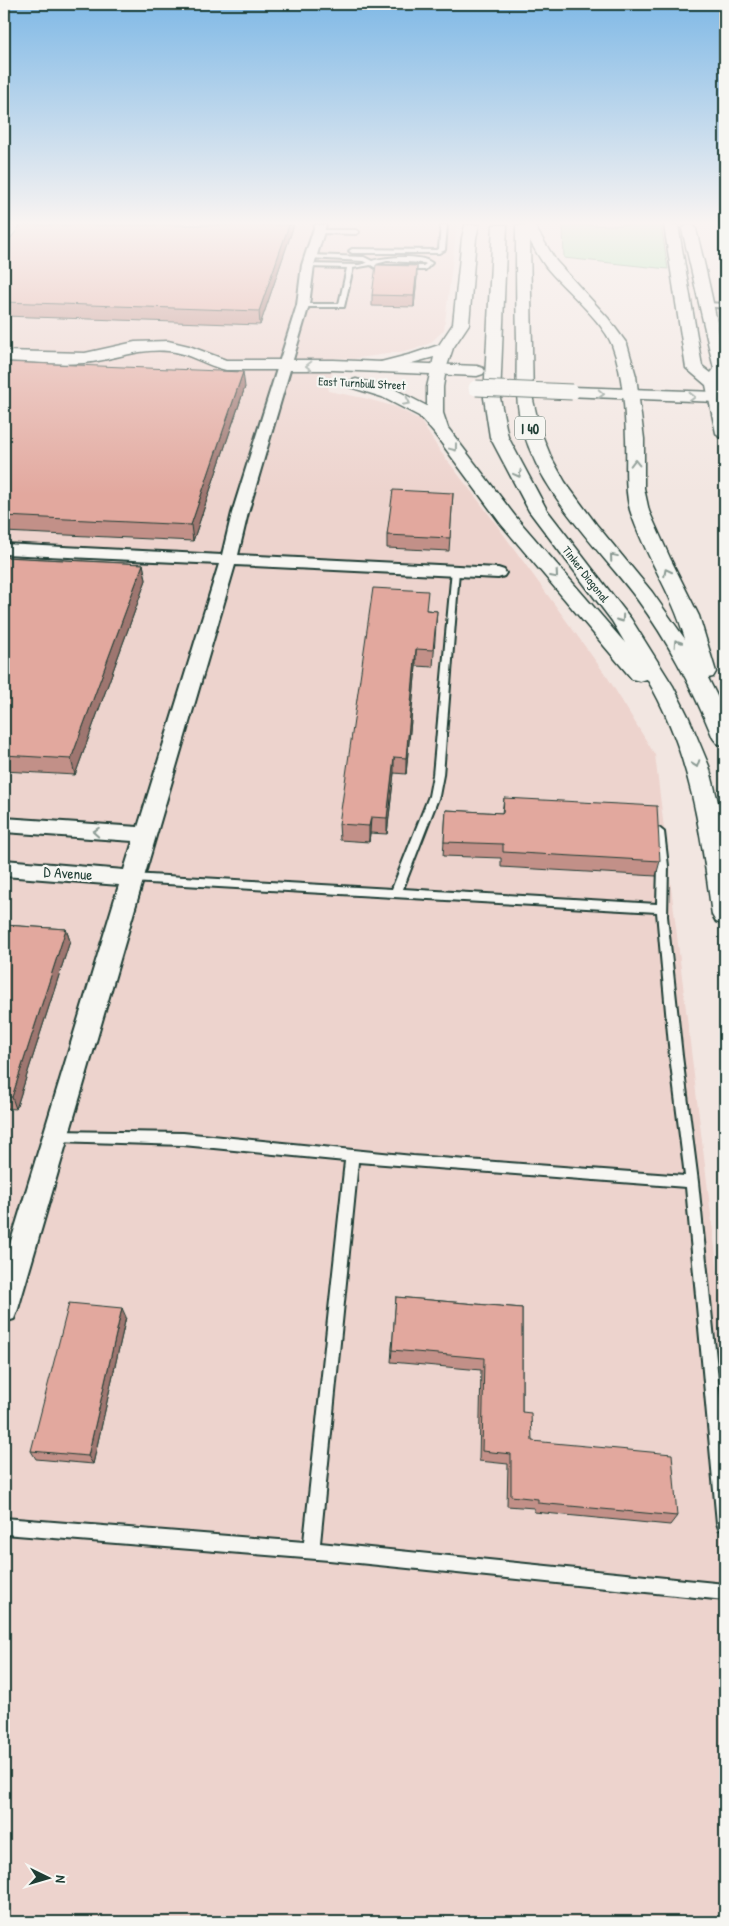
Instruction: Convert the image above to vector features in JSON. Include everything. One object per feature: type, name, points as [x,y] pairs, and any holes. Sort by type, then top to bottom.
[{"type":"main road","points":[[462,315],[461,324],[445,348],[442,385],[435,413],[440,429],[508,520],[678,718]]},
{"type":"main road","name":"Tinker Diagonal","points":[[496,315],[492,398],[499,437],[538,511],[621,619],[662,686],[678,718],[697,766],[705,795],[714,835],[725,916]]},
{"type":"main road","name":"I 40","points":[[525,315],[525,400],[528,423],[536,446],[562,492],[657,614],[697,676],[725,738]]},
{"type":"main road","points":[[595,315],[612,333],[622,353],[629,386],[634,439],[635,488],[640,511],[660,558],[689,616],[717,717]]},
{"type":"main road","points":[[684,315],[694,368],[720,390]]},
{"type":"main road","points":[[709,315],[722,369],[720,390],[725,434]]},
{"type":"main road","name":"East Turnbull Street","points":[[4,356],[85,358],[135,347],[168,346],[192,352],[216,363],[250,366],[320,382]]},
{"type":"main road","points":[[378,367],[417,358],[445,348]]},
{"type":"main road","name":"East Turnbull Street","points":[[4,364],[76,367],[105,363],[130,356],[160,354],[177,357],[200,369],[218,372],[282,372],[334,365],[378,367],[442,385],[478,371],[542,373]]},
{"type":"main road","name":"East Turnbull Street","points":[[608,376],[629,386]]},
{"type":"main road","name":"East Turnbull Street","points":[[629,386],[647,377]]},
{"type":"main road","points":[[681,379],[720,390]]},
{"type":"main road","name":"East Turnbull Street","points":[[440,429],[426,412],[419,408],[388,393],[349,384],[442,385],[572,392],[629,386],[720,390]]},
{"type":"street","points":[[4,1309],[132,878],[192,686],[240,513],[300,315]]},
{"type":"street","points":[[4,549],[498,573]]},
{"type":"street","points":[[4,825],[145,835]]},
{"type":"street","name":"D Avenue","points":[[4,868],[132,878]]},
{"type":"lane","points":[[396,892],[434,796],[438,775],[455,571]]},
{"type":"lane","points":[[660,832],[663,866],[662,908],[676,1056],[692,1182],[725,1523]]},
{"type":"lane","points":[[132,878],[662,908]]},
{"type":"lane","points":[[55,1136],[183,1139],[352,1156],[692,1182]]},
{"type":"lane","points":[[311,1551],[352,1156]]},
{"type":"lane","points":[[4,1526],[311,1551],[725,1592]]},
{"type":"shaded area","points":[[4,315],[446,315],[444,330],[430,343],[413,350],[353,359],[335,358],[328,391],[396,407],[420,420],[440,451],[485,509],[608,678],[655,755],[725,1330],[725,1922],[4,1922]]},
{"type":"building","points":[[4,362],[243,372],[191,525],[4,516]]},
{"type":"building","points":[[393,490],[453,493],[450,538],[387,535]]},
{"type":"building","points":[[4,557],[143,564],[71,759],[4,755]]},
{"type":"building","points":[[373,588],[428,591],[426,610],[437,611],[433,650],[416,649],[406,758],[394,757],[387,818],[371,817],[369,826],[339,824]]},
{"type":"building","points":[[504,798],[657,806],[660,861],[503,852],[503,844],[444,842],[446,810],[503,813]]},
{"type":"building","points":[[4,925],[66,929],[12,1097],[4,1097]]},
{"type":"building","points":[[396,1297],[522,1308],[522,1412],[531,1413],[532,1441],[672,1454],[677,1516],[538,1503],[538,1499],[511,1496],[511,1454],[482,1451],[484,1358],[392,1350]]},
{"type":"building","points":[[69,1303],[122,1308],[88,1456],[31,1451]]}]
